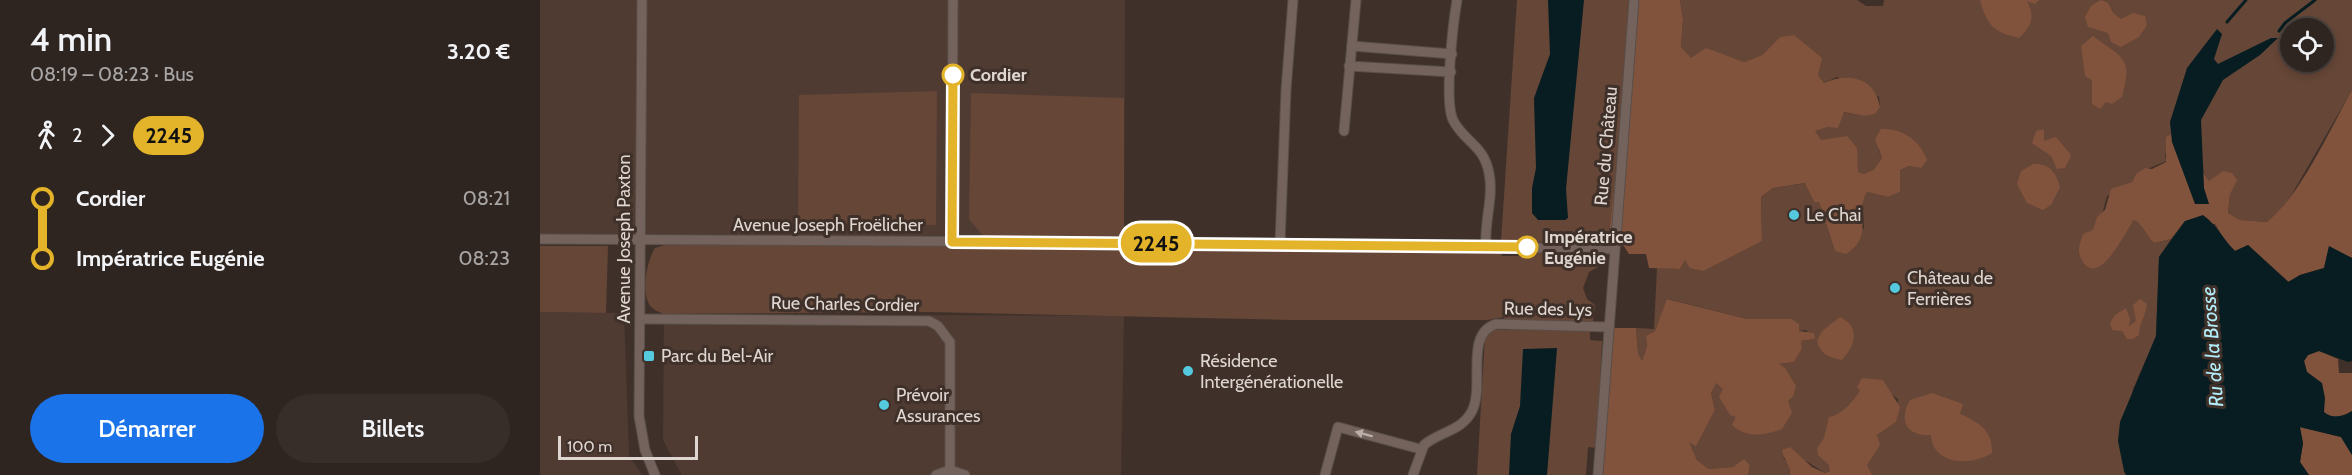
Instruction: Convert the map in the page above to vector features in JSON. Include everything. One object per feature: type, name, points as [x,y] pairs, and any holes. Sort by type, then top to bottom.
[{"type":"street","name":"Avenue Joseph Paxton","points":[[642,0],[639,416],[645,450],[655,475]]},
{"type":"street","points":[[952,242],[953,0]]},
{"type":"street","points":[[1280,243],[1286,90],[1293,0]]},
{"type":"street","points":[[1344,131],[1356,0]]},
{"type":"street","points":[[1457,0],[1449,108],[1454,120],[1483,154],[1489,171],[1491,183],[1485,227],[1486,246]]},
{"type":"street","name":"Rue du Château","points":[[1598,475],[1634,0]]},
{"type":"street","points":[[1352,46],[1452,54]]},
{"type":"street","points":[[1349,66],[1451,72]]},
{"type":"street","name":"Avenue Joseph Froëlicher","points":[[540,239],[1280,243],[1614,249]]},
{"type":"street","name":"Rue Charles Cordier","points":[[639,319],[923,321],[938,326],[950,342],[950,470]]},
{"type":"street","name":"Rue des Lys","points":[[1477,345],[1486,329],[1496,324],[1609,327]]},
{"type":"street","points":[[1413,475],[1420,449],[1430,439],[1463,423],[1472,412],[1479,384],[1477,345],[1465,345]]},
{"type":"street","points":[[1325,475],[1338,427],[1420,449]]},
{"type":"street","points":[[936,475],[950,470],[965,475]]},
{"type":"shaded area","points":[[540,0],[1125,0],[1124,237],[658,234],[540,236]]},
{"type":"shaded area","points":[[1517,0],[1634,0],[1608,243],[1501,241]]},
{"type":"shaded area","points":[[1634,0],[1680,0],[1683,20],[1681,47],[1691,58],[1706,48],[1744,62],[1762,55],[1780,37],[1794,35],[1822,58],[1818,75],[1824,83],[1851,78],[1866,83],[1873,89],[1880,107],[1875,114],[1864,116],[1844,112],[1838,128],[1828,127],[1815,131],[1821,140],[1847,136],[1857,148],[1858,172],[1864,174],[1873,170],[1882,158],[1875,139],[1881,129],[1903,133],[1915,141],[1927,160],[1921,168],[1909,166],[1900,170],[1900,192],[1888,197],[1867,192],[1863,200],[1860,239],[1855,247],[1846,254],[1835,251],[1819,202],[1814,202],[1805,183],[1773,188],[1761,197],[1762,241],[1703,271],[1690,268],[1685,260],[1680,269],[1649,268],[1646,254],[1629,254],[1624,246],[1608,243]]},
{"type":"shaded area","points":[[1680,0],[1857,0],[1866,6],[1883,6],[1884,0],[2352,0],[2352,90],[2279,213],[2267,222],[2240,220],[2228,213],[2230,194],[2223,171],[2209,182],[2198,161],[2165,153],[2166,161],[2136,174],[2132,182],[2107,196],[2100,222],[2128,225],[2134,220],[2154,243],[2171,239],[2159,257],[2156,336],[2133,389],[2124,471],[2126,475],[1865,475],[1868,449],[1871,443],[1879,433],[1896,422],[1898,399],[1891,394],[1857,398],[1848,406],[1834,469],[1825,473],[1806,461],[1783,457],[1789,465],[1790,475],[1748,475],[1750,466],[1709,469],[1697,460],[1688,441],[1696,445],[1715,410],[1711,393],[1716,382],[1724,389],[1788,400],[1778,364],[1794,362],[1802,349],[1800,341],[1815,339],[1806,330],[1799,331],[1773,320],[1747,319],[1668,299],[1655,331],[1646,336],[1647,346],[1642,361],[1638,353],[1636,328],[1654,329],[1657,268],[1680,269],[1685,260],[1762,241],[1761,197],[1773,188],[1806,183],[1814,202],[1819,202],[1835,251],[1864,228],[1862,200],[1867,192],[1888,197],[1899,192],[1900,170],[1909,166],[1921,168],[1878,149],[1882,158],[1873,170],[1864,174],[1858,172],[1856,148],[1821,140],[1814,131],[1828,127],[1843,112],[1864,116],[1875,113],[1880,106],[1879,97],[1837,77],[1824,83],[1818,75],[1819,65],[1780,37],[1762,55],[1744,62],[1706,49],[1691,59],[1681,47],[1683,20]]},
{"type":"shaded area","points":[[1980,0],[2039,0],[2035,4],[2027,1],[2031,21],[2019,38],[2003,33],[1992,26],[1985,16]]},
{"type":"shaded area","points":[[2101,0],[2108,3],[2113,13],[2121,19],[2133,13],[2145,16],[2147,25],[2139,37],[2121,47],[2111,42],[2108,33],[2088,27],[2085,17],[2091,6]]},
{"type":"shaded area","points":[[2093,36],[2118,54],[2125,65],[2126,73],[2122,97],[2112,104],[2106,102],[2100,109],[2092,104],[2092,80],[2085,76],[2081,46]]},
{"type":"shaded area","points":[[2352,90],[2352,258],[2329,247],[2324,268],[2300,275],[2289,282],[2248,245],[2235,251],[2225,241],[2215,224],[2185,221],[2171,239],[2154,243],[2134,220],[2112,255],[2103,264],[2095,268],[2087,266],[2080,256],[2079,247],[2083,234],[2093,230],[2097,217],[2105,210],[2111,189],[2132,182],[2136,174],[2145,168],[2152,169],[2166,162],[2166,137],[2176,132],[2209,181],[2223,171],[2232,173],[2237,180],[2230,194],[2228,213],[2240,220],[2267,222],[2280,210],[2303,179]]},
{"type":"shaded area","points":[[937,91],[936,225],[798,223],[799,95]]},
{"type":"shaded area","points":[[971,93],[1124,98],[1124,237],[983,236],[969,219]]},
{"type":"shaded area","points":[[2044,129],[2044,141],[2056,137],[2071,155],[2065,168],[2057,169],[2051,156],[2032,143],[2036,131]]},
{"type":"shaded area","points":[[2033,164],[2044,165],[2051,169],[2060,187],[2051,205],[2043,210],[2027,203],[2017,184],[2021,171]]},
{"type":"shaded area","points":[[668,244],[1501,250],[1502,256],[1534,256],[1535,251],[1598,254],[1598,267],[1589,272],[1583,288],[1587,299],[1595,305],[1593,321],[1505,321],[1504,317],[1487,320],[1293,320],[928,312],[664,314],[651,307],[645,286],[649,261],[655,248]]},
{"type":"shaded area","points":[[540,246],[608,246],[606,313],[540,312]]},
{"type":"shaded area","points":[[1667,299],[1747,319],[1791,319],[1799,324],[1799,331],[1814,333],[1815,339],[1801,341],[1802,349],[1794,362],[1779,364],[1785,368],[1796,386],[1793,396],[1788,401],[1792,413],[1782,429],[1769,433],[1750,434],[1738,429],[1732,425],[1736,417],[1730,415],[1719,397],[1723,389],[1716,383],[1711,393],[1715,410],[1696,446],[1689,442],[1697,460],[1709,469],[1733,467],[1744,459],[1750,466],[1748,475],[1602,475],[1614,328],[1636,328],[1638,353],[1642,361],[1647,346],[1646,336],[1655,331]]},
{"type":"shaded area","points":[[2140,299],[2147,304],[2139,335],[2133,339],[2127,339],[2122,331],[2112,330],[2110,323],[2115,315],[2126,308],[2130,319],[2129,326],[2136,321],[2133,305]]},
{"type":"shaded area","points":[[540,312],[624,313],[629,456],[642,475],[540,475]]},
{"type":"shaded area","points":[[664,314],[1124,316],[1121,475],[682,475],[663,440]]},
{"type":"shaded area","points":[[1840,317],[1851,326],[1854,337],[1847,355],[1842,360],[1826,355],[1817,341],[1822,331]]},
{"type":"shaded area","points":[[1590,329],[1590,340],[1602,341],[1597,448],[1588,447],[1586,475],[1477,475],[1485,336],[1490,330]]},
{"type":"shaded area","points":[[2319,351],[2338,359],[2339,373],[2352,373],[2352,411],[2345,415],[2334,416],[2323,412],[2322,384],[2307,372],[2304,361],[2308,355]]},
{"type":"shaded area","points":[[1862,378],[1883,380],[1900,407],[1896,422],[1877,435],[1880,445],[1867,465],[1872,475],[1790,475],[1782,450],[1790,447],[1812,467],[1825,473],[1830,471],[1829,465],[1818,455],[1817,448],[1824,438],[1829,417],[1843,411],[1854,399],[1860,391],[1857,387]]},
{"type":"shaded area","points":[[1932,393],[1963,404],[1960,414],[1984,428],[1992,445],[1992,453],[1974,460],[1946,458],[1933,445],[1931,435],[1916,433],[1907,426],[1905,415],[1910,400]]},
{"type":"shaded area","points":[[2299,427],[2341,437],[2352,455],[2352,475],[2309,475],[2300,462],[2303,443]]},
{"type":"water","points":[[1548,0],[1584,0],[1566,189],[1568,218],[1565,220],[1538,220],[1532,213],[1532,188],[1536,168],[1534,98],[1550,54]]},
{"type":"water","points":[[2217,29],[2222,34],[2214,59],[2218,64],[2271,38],[2278,38],[2260,55],[2223,80],[2201,120],[2204,188],[2209,204],[2195,204],[2172,142],[2170,122],[2187,68]]},
{"type":"water","points":[[2203,215],[2235,251],[2248,245],[2288,282],[2300,275],[2324,268],[2329,246],[2352,258],[2352,361],[2348,362],[2319,351],[2308,355],[2304,361],[2307,372],[2322,383],[2325,398],[2324,412],[2330,416],[2338,416],[2352,411],[2352,455],[2341,437],[2300,427],[2303,443],[2300,462],[2309,475],[2126,475],[2118,441],[2120,422],[2156,336],[2159,257],[2185,221]]},
{"type":"water","points":[[1557,348],[1547,475],[1509,475],[1511,434],[1520,406],[1523,349]]},
{"type":"waterway","name":"Ru de la Brosse","points":[[2227,22],[2246,0]]},
{"type":"waterway","name":"Ru de la Brosse","points":[[2279,31],[2285,23],[2315,0]]},
{"type":"bus line","name":"2245","points":[[953,75],[952,242],[1527,247]]},
{"type":"place","name":"Cordier","points":[[953,75]]},
{"type":"place","name":"Le Chai","points":[[1794,215]]},
{"type":"place","name":"Impératrice Eugénie","points":[[1527,247]]},
{"type":"place","name":"Château de Ferrières","points":[[1895,288]]},
{"type":"place","name":"Parc du Bel-Air","points":[[649,356]]},
{"type":"place","name":"Résidence Intergénérationelle","points":[[1188,371]]},
{"type":"place","name":"Prévoir Assurances","points":[[884,405]]}]
